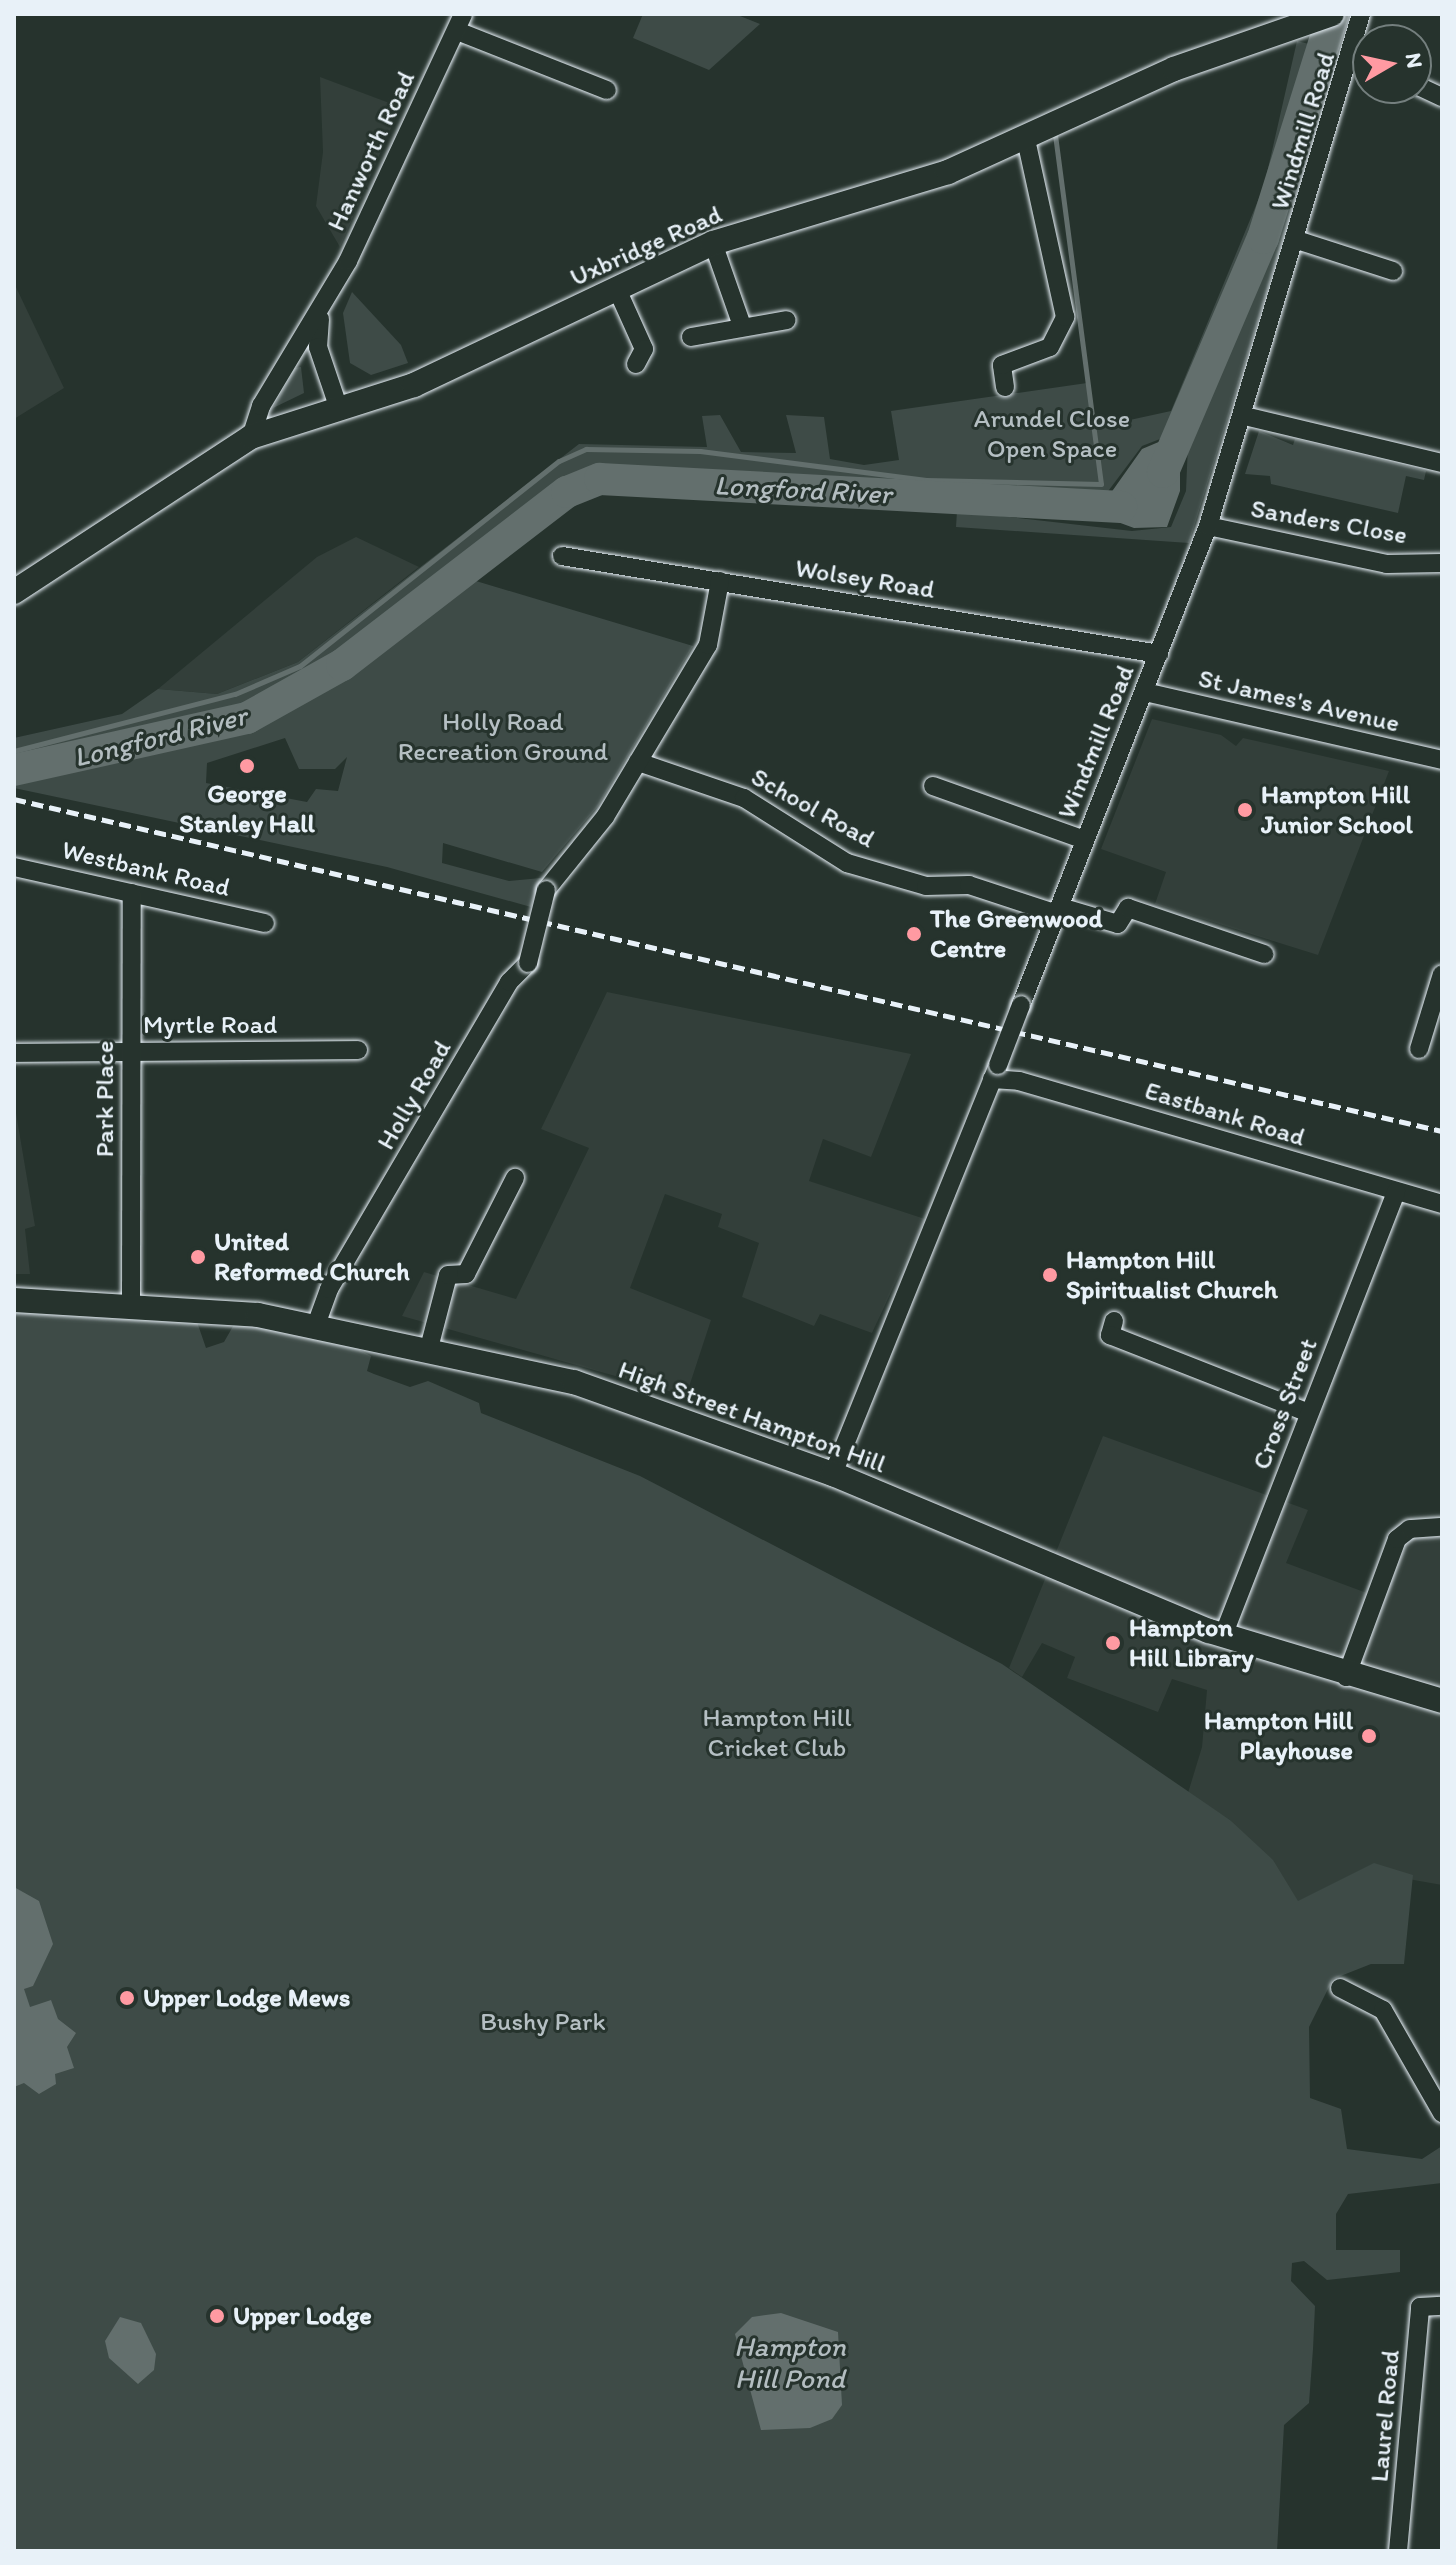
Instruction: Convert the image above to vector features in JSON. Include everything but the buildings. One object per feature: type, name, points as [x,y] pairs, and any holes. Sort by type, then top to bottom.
[{"type":"main road","name":"Uxbridge Road","points":[[14,592],[251,437],[414,385],[713,243],[948,172],[1174,69],[1304,21],[1332,14]]},
{"type":"main road","name":"High Street Hampton Hill","points":[[14,1300],[131,1305],[316,1325],[574,1382],[833,1474],[1223,1636],[1346,1677],[1442,1701]]},
{"type":"street","points":[[460,22],[607,90]]},
{"type":"street","name":"Hanworth Road","points":[[251,437],[261,406],[323,309],[460,22]]},
{"type":"street","name":"Windmill Road","points":[[833,1474],[995,1072],[1208,526],[1245,416],[1297,240],[1352,85]]},
{"type":"street","points":[[1005,387],[1002,365],[1050,347],[1065,317],[1026,139]]},
{"type":"street","points":[[1297,240],[1393,271]]},
{"type":"street","points":[[713,243],[742,326]]},
{"type":"street","points":[[616,287],[647,353]]},
{"type":"street","name":"Hanworth Road","points":[[323,309],[318,347],[339,409]]},
{"type":"street","points":[[691,337],[787,320]]},
{"type":"street","points":[[1245,416],[1442,463]]},
{"type":"street","name":"Sanders Close","points":[[1208,526],[1387,564],[1442,563]]},
{"type":"street","name":"Wolsey Road","points":[[562,556],[1159,654]]},
{"type":"street","points":[[638,762],[708,645],[720,581]]},
{"type":"street","name":"St James's Avenue","points":[[1145,692],[1442,760]]},
{"type":"street","name":"Holly Road","points":[[316,1325],[345,1262],[509,982],[528,963],[546,890],[638,762]]},
{"type":"street","name":"School Road","points":[[638,762],[744,798],[847,863],[926,886],[969,885],[1118,924],[1128,908],[1264,954]]},
{"type":"street","points":[[933,786],[1085,840]]},
{"type":"street","name":"Westbank Road","points":[[14,867],[265,923]]},
{"type":"street","name":"Park Place","points":[[131,1305],[132,893]]},
{"type":"street","points":[[1419,1049],[1442,974]]},
{"type":"street","name":"Myrtle Road","points":[[14,1053],[358,1050]]},
{"type":"street","name":"Eastbank Road","points":[[995,1072],[1442,1204]]},
{"type":"street","points":[[429,1348],[448,1275],[466,1274],[515,1178]]},
{"type":"street","name":"Cross Street","points":[[1223,1636],[1396,1192]]},
{"type":"street","points":[[1114,1321],[1110,1335],[1309,1413]]},
{"type":"street","points":[[1346,1677],[1397,1539],[1410,1529],[1442,1527]]},
{"type":"street","points":[[1340,1988],[1383,2010],[1442,2113]]},
{"type":"street","name":"Laurel Road","points":[[1398,2551],[1420,2307],[1442,2306]]},
{"type":"shaded area","points":[[320,77],[400,107],[340,247],[316,206],[323,152]]},
{"type":"shaded area","points":[[14,283],[64,388],[14,419]]},
{"type":"shaded area","points":[[356,537],[419,567],[298,662],[217,694],[158,689],[317,557]]},
{"type":"shaded area","name":"Hampton Hill Junior School","points":[[1152,719],[1221,735],[1236,746],[1243,738],[1389,771],[1318,955],[1155,904],[1166,872],[1101,849]]},
{"type":"shaded area","points":[[607,992],[911,1054],[871,1157],[823,1139],[809,1181],[925,1219],[872,1333],[820,1314],[814,1326],[742,1297],[759,1243],[718,1227],[722,1214],[665,1194],[630,1288],[711,1320],[686,1396],[402,1316],[424,1272],[516,1299],[589,1148],[541,1129]]},
{"type":"shaded area","points":[[15,1107],[35,1226],[25,1229],[30,1274],[14,1274]]},
{"type":"shaded area","points":[[1103,1436],[1308,1510],[1286,1563],[1383,1599],[1409,1539],[1442,1536],[1442,1885],[1363,1871],[1301,1915],[1230,1820],[1188,1793],[1202,1747],[1207,1690],[1172,1679],[1158,1712],[1067,1678],[1075,1657],[1042,1643],[1022,1677],[1009,1668]]},
{"type":"green space","points":[[643,14],[735,14],[760,24],[709,70],[633,38]]},
{"type":"green space","points":[[1297,41],[1317,46],[1280,174],[1178,432],[1142,446],[1106,494],[1075,510],[918,492],[892,500],[857,485],[665,475],[645,486],[630,474],[574,476],[456,575],[693,646],[598,806],[542,872],[443,843],[442,863],[509,881],[541,878],[531,907],[387,867],[14,788],[14,738],[122,714],[158,689],[217,694],[298,662],[579,444],[707,447],[702,416],[720,415],[741,452],[796,453],[786,415],[824,417],[830,459],[864,465],[899,460],[891,411],[1087,383],[1093,428],[1171,411],[1264,186]],"holes":[[[285,738],[299,769],[335,769],[347,757],[338,791],[316,789],[307,802],[206,783],[207,763]]]},
{"type":"green space","points":[[1328,53],[1339,59],[1189,543],[956,527],[957,511],[1132,531],[1171,527],[1186,491],[1188,444],[1270,237]]},
{"type":"green space","points":[[352,292],[401,345],[408,363],[371,375],[350,363],[343,313]]},
{"type":"green space","points":[[301,367],[304,393],[273,408],[295,368]]},
{"type":"green space","points":[[1259,431],[1293,445],[1295,439],[1426,471],[1424,480],[1406,476],[1398,513],[1271,484],[1270,476],[1245,474]]},
{"type":"green space","name":"Bushy Park","points":[[14,1306],[196,1319],[206,1348],[224,1342],[236,1321],[338,1339],[371,1356],[367,1371],[410,1387],[428,1381],[479,1403],[481,1413],[640,1476],[1002,1664],[1230,1820],[1273,1860],[1298,1901],[1374,1863],[1413,1875],[1404,1964],[1371,1964],[1333,1979],[1309,2027],[1310,2098],[1341,2109],[1347,2149],[1422,2159],[1442,2146],[1442,2183],[1348,2194],[1336,2214],[1336,2250],[1400,2250],[1400,2272],[1327,2280],[1304,2261],[1292,2263],[1291,2281],[1315,2306],[1313,2349],[1309,2403],[1284,2425],[1277,2551],[14,2551]]},
{"type":"water","points":[[1180,433],[1180,491],[1167,527],[1134,528],[1077,507],[1108,497],[1142,449]]},
{"type":"water","points":[[14,1887],[39,1901],[53,1944],[33,1986],[24,1989],[30,2007],[51,2000],[58,2019],[76,2033],[67,2047],[74,2068],[55,2074],[56,2084],[39,2094],[24,2083],[14,2087]]},
{"type":"water","name":"Hampton Hill Pond","points":[[781,2313],[838,2332],[842,2405],[832,2419],[810,2428],[761,2430],[735,2334],[752,2317]]},
{"type":"water","points":[[120,2317],[141,2323],[156,2354],[154,2370],[138,2384],[109,2358],[105,2341]]},
{"type":"waterway","name":"Longford River","points":[[1163,472],[1263,238],[1333,14]]},
{"type":"waterway","points":[[14,751],[235,694],[300,666],[559,461],[586,449],[700,451],[926,480],[1101,484],[1055,136]]},
{"type":"waterway","name":"Longford River","points":[[14,770],[247,718],[342,665],[567,492],[600,479],[1121,507]]},
{"type":"railway","points":[[14,799],[1442,1131]]},
{"type":"place","name":"George Stanley Hall","points":[[247,766]]},
{"type":"place","name":"Hampton Hill Junior School","points":[[1245,810]]},
{"type":"place","name":"The Greenwood Centre","points":[[914,934]]},
{"type":"place","name":"United Reformed Church","points":[[198,1257]]},
{"type":"place","name":"Hampton Hill Spiritualist Church","points":[[1050,1275]]},
{"type":"place","name":"Hampton Hill Library","points":[[1113,1643]]},
{"type":"place","name":"Hampton Hill Playhouse","points":[[1369,1736]]},
{"type":"place","name":"Upper Lodge Mews","points":[[127,1998]]},
{"type":"place","name":"Upper Lodge","points":[[217,2316]]},
{"type":"park label","name":"Arundel Close Open Space","points":[[1052,434]]},
{"type":"park label","name":"Holly Road Recreation Ground","points":[[503,737]]},
{"type":"park label","name":"Hampton Hill Cricket Club","points":[[777,1733]]}]
